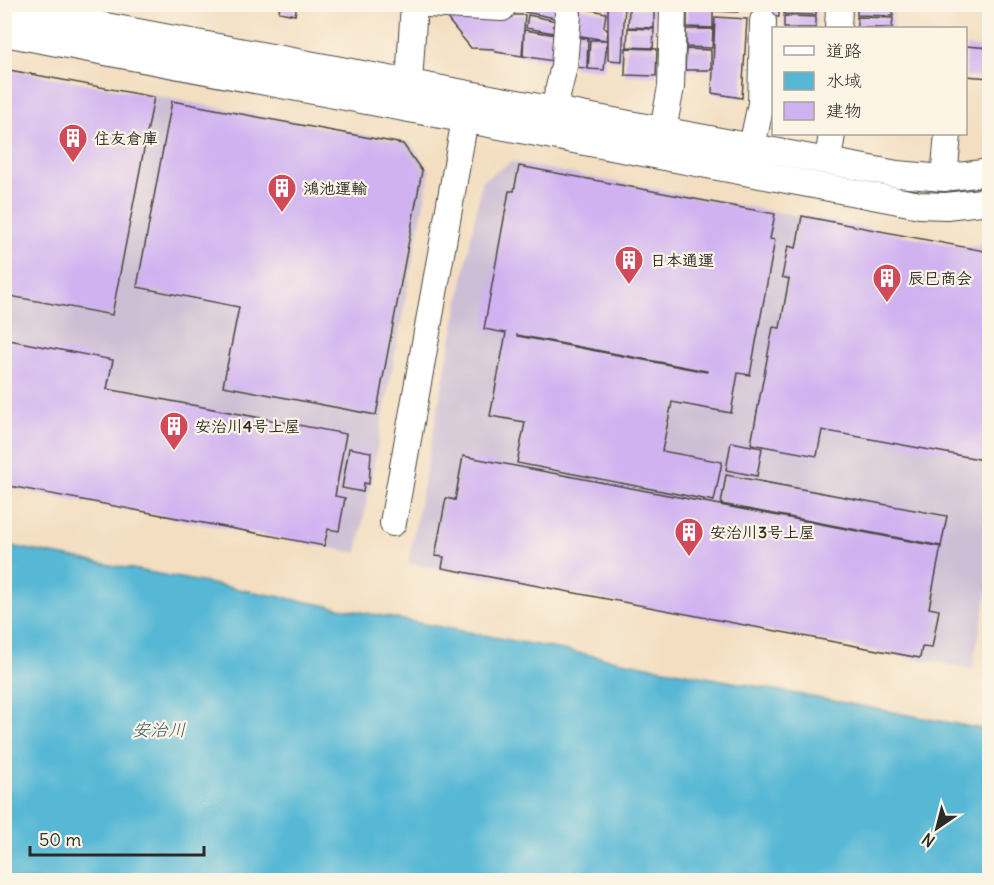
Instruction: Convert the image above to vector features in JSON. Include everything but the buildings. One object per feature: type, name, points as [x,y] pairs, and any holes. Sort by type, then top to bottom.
[{"type":"street","points":[[409,83],[414,4]]},
{"type":"street","points":[[427,4],[502,8]]},
{"type":"street","points":[[4,7],[100,15],[409,83],[897,174],[944,178],[990,172]]},
{"type":"street","points":[[663,130],[671,87],[673,8]]},
{"type":"street","points":[[554,109],[564,66],[568,14]]},
{"type":"street","points":[[752,146],[760,104],[763,21]]},
{"type":"street","points":[[4,33],[920,204],[946,206],[990,201]]},
{"type":"street","points":[[409,83],[465,119]]},
{"type":"street","points":[[393,523],[465,119]]},
{"type":"street","points":[[828,160],[832,135]]},
{"type":"street","points":[[944,178],[948,135]]},
{"type":"shaded area","points":[[4,68],[410,143],[430,171],[357,553],[5,487]]},
{"type":"shaded area","points":[[511,162],[964,247],[989,244],[990,579],[972,669],[408,563],[482,181]]},
{"type":"water","name":"安治川","points":[[5,545],[988,730],[989,727],[989,880],[5,880]]},
{"type":"place","name":"住友倉庫","points":[[73,164]]},
{"type":"place","name":"鴻池運輸","points":[[282,214]]},
{"type":"place","name":"日本通運","points":[[629,286]]},
{"type":"place","name":"辰巳商会","points":[[887,304]]},
{"type":"place","name":"安治川4号上屋","points":[[174,452]]},
{"type":"place","name":"安治川3号上屋","points":[[689,558]]}]
